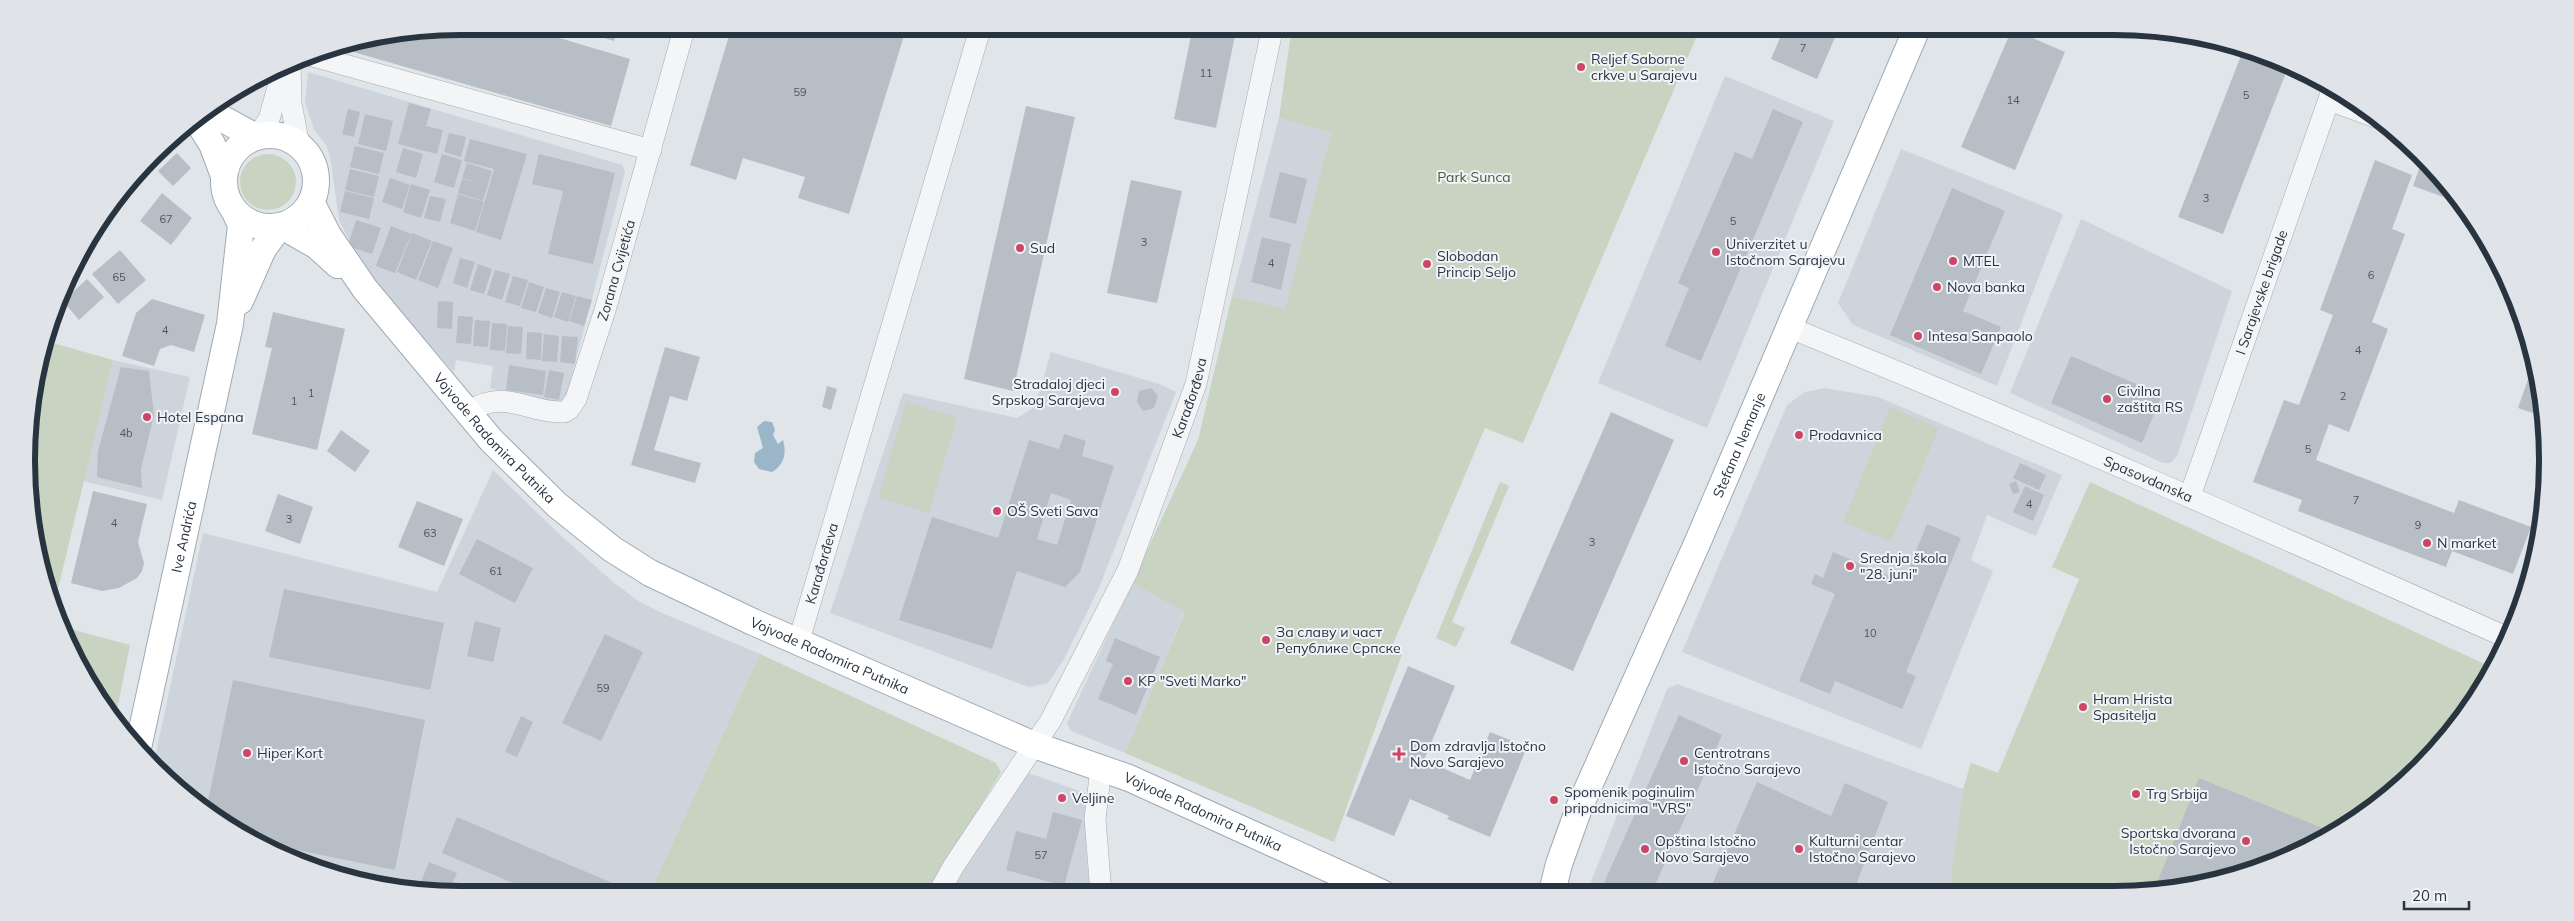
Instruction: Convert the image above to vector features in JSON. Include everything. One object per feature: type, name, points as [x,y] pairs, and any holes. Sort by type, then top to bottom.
[{"type":"main road","name":"Stefana Nemanje","points":[[1554,886],[1579,808],[1699,539],[1914,35]]},
{"type":"main road","points":[[200,124],[212,144],[224,176],[226,194],[234,210],[245,220],[258,226],[281,226],[299,217],[311,202],[316,182],[314,168],[308,156],[299,145],[284,137],[257,136],[214,114]]},
{"type":"main road","points":[[224,176],[226,166],[234,152],[246,141],[257,136]]},
{"type":"main road","name":"Vojvode Radomira Putnika","points":[[311,202],[328,235],[365,289],[515,466],[557,505],[612,549],[650,573],[752,622],[799,640],[1034,745],[1129,778],[1367,886]]},
{"type":"main road","name":"Ive Andrića","points":[[140,740],[230,324],[241,225],[234,210]]},
{"type":"main road","name":"Vojvode Radomira Putnika","points":[[281,226],[318,246],[365,289]]},
{"type":"main road","name":"Ive Andrića","points":[[230,324],[264,249],[281,226]]},
{"type":"main road","name":"Stefana Nemanje","points":[[1541,886],[1560,864]]},
{"type":"main road","points":[[1560,864],[1561,886]]},
{"type":"street","name":"Zorana Cvijetića","points":[[469,411],[483,402],[498,400],[558,412],[569,409],[576,399],[606,307],[683,35]]},
{"type":"street","name":"Karađorđeva","points":[[799,640],[978,35]]},
{"type":"street","name":"Karađorđeva","points":[[943,886],[958,859],[1052,720],[1128,570],[1196,384],[1271,35]]},
{"type":"street","points":[[322,59],[651,150]]},
{"type":"street","points":[[290,71],[291,104],[299,145]]},
{"type":"street","points":[[257,136],[269,119],[282,75]]},
{"type":"street","name":"I Sarajevske brigade","points":[[2190,496],[2331,95]]},
{"type":"street","name":"Spasovdanska","points":[[1788,327],[2190,496],[2501,635]]},
{"type":"street","points":[[1101,768],[1095,819],[1101,886]]},
{"type":"shaded area","points":[[308,72],[622,165],[625,172],[566,398],[561,402],[554,403],[490,388],[493,366],[456,360],[454,372],[390,300],[356,253],[339,220],[330,156],[326,145],[314,130],[305,102]]},
{"type":"shaded area","name":"Univerzitet u Istočnom Sarajevu","points":[[1725,76],[1834,121],[1707,428],[1598,383]]},
{"type":"shaded area","points":[[1279,118],[1331,133],[1285,310],[1232,296]]},
{"type":"shaded area","points":[[1901,149],[2063,214],[1997,386],[1853,325],[1838,303]]},
{"type":"shaded area","points":[[2081,219],[2232,291],[2177,456],[2170,463],[2163,463],[2010,393]]},
{"type":"shaded area","name":"OŠ Sveti Sava","points":[[1051,352],[1159,384],[1176,392],[1099,588],[1064,659],[1048,683],[1029,687],[830,613],[903,393],[1017,418],[1035,407]]},
{"type":"shaded area","points":[[113,360],[190,377],[162,500],[83,481]]},
{"type":"shaded area","name":"Srednja škola \"28. juni\"","points":[[1825,388],[1878,397],[2062,475],[2036,536],[1987,515],[1971,560],[1993,571],[1921,749],[1682,652],[1787,405],[1805,392]]},
{"type":"shaded area","points":[[493,470],[557,532],[613,582],[637,600],[662,613],[760,654],[653,886],[433,885],[377,878],[350,872],[298,854],[248,829],[201,798],[155,756],[203,533],[437,592]]},
{"type":"shaded area","points":[[1132,583],[1185,611],[1125,753],[1071,731],[1067,723]]},
{"type":"shaded area","points":[[1677,684],[1963,789],[1950,886],[1589,886],[1667,689]]},
{"type":"shaded area","points":[[1026,772],[1085,793],[1086,850],[1089,886],[955,886],[967,864]]},
{"type":"green space","name":"Park Sunca","points":[[1291,35],[1697,35],[1523,443],[1485,428],[1390,651],[1402,654],[1334,842],[1125,753],[1185,612],[1132,583],[1198,440],[1232,296],[1285,309],[1331,133],[1279,118]]},
{"type":"green space","points":[[268,154],[279,156],[288,162],[294,171],[296,182],[294,193],[288,202],[279,208],[268,210],[257,208],[248,202],[242,193],[240,182],[242,171],[248,162],[257,156]]},
{"type":"green space","points":[[52,343],[113,360],[57,594],[43,544],[36,488],[35,460],[39,405],[49,350]]},
{"type":"green space","points":[[906,402],[957,417],[929,513],[878,498]]},
{"type":"green space","points":[[1890,407],[1939,428],[1891,542],[1843,522]]},
{"type":"green space","points":[[1500,482],[1509,486],[1452,622],[1465,628],[1456,647],[1436,638]]},
{"type":"green space","points":[[2090,482],[2486,665],[2451,720],[2394,780],[2350,814],[2302,842],[2276,854],[2224,872],[2197,878],[2141,885],[1950,886],[1963,789],[1971,763],[1998,773],[2079,579],[2052,567]]},
{"type":"green space","points":[[70,629],[130,645],[117,711],[92,673]]},
{"type":"green space","points":[[760,654],[996,763],[1001,772],[932,886],[653,886]]},
{"type":"water","points":[[764,421],[772,422],[775,430],[773,435],[778,444],[783,440],[784,445],[784,458],[772,472],[759,469],[754,462],[755,453],[763,448],[757,427]]},
{"type":"building","points":[[549,35],[630,59],[611,126],[347,50],[377,43],[433,36]]},
{"type":"building","points":[[594,35],[616,35],[614,41]]},
{"type":"building","points":[[729,35],[904,35],[849,214],[798,198],[805,177],[743,158],[736,180],[690,165]]},
{"type":"building","points":[[1191,35],[1235,35],[1216,128],[1174,119]]},
{"type":"building","points":[[1781,35],[1836,35],[1817,79],[1771,59]]},
{"type":"building","points":[[2009,35],[2026,35],[2065,52],[2015,170],[1961,147]]},
{"type":"building","points":[[2241,55],[2286,72],[2223,234],[2178,217]]},
{"type":"building","points":[[409,103],[431,109],[426,126],[443,130],[437,154],[398,144]]},
{"type":"building","name":"Sud","points":[[1026,106],[1075,117],[1013,391],[964,379]]},
{"type":"building","points":[[348,109],[360,112],[354,137],[342,134]]},
{"type":"building","points":[[1773,109],[1803,122],[1701,361],[1665,346],[1689,288],[1678,283],[1735,152],[1752,159]]},
{"type":"building","points":[[365,114],[393,121],[386,151],[358,144]]},
{"type":"building","points":[[449,133],[466,137],[461,157],[444,152]]},
{"type":"building","points":[[470,139],[527,154],[501,240],[476,232],[494,169],[464,161]]},
{"type":"building","points":[[355,146],[384,153],[379,174],[350,167]]},
{"type":"building","points":[[403,148],[423,154],[416,178],[396,172]]},
{"type":"building","points":[[177,153],[191,168],[173,186],[158,171]]},
{"type":"building","points":[[442,154],[462,160],[454,188],[434,182]]},
{"type":"building","points":[[539,154],[615,173],[593,264],[548,254],[563,191],[532,184]]},
{"type":"building","points":[[2375,160],[2412,175],[2392,229],[2405,234],[2372,322],[2388,329],[2349,432],[2329,424],[2316,460],[2454,513],[2459,500],[2531,527],[2513,574],[2452,551],[2446,567],[2298,511],[2302,500],[2253,482],[2284,400],[2299,405],[2333,315],[2320,310]]},
{"type":"building","points":[[467,163],[492,171],[483,201],[458,193],[462,179],[476,182],[462,178]]},
{"type":"building","points":[[2420,166],[2449,199],[2413,186]]},
{"type":"building","points":[[350,169],[379,176],[374,197],[345,190]]},
{"type":"building","points":[[1280,172],[1307,179],[1296,224],[1269,217]]},
{"type":"building","points":[[390,178],[410,185],[402,209],[382,202]]},
{"type":"building","points":[[1131,180],[1182,191],[1157,303],[1107,293]]},
{"type":"building","points":[[411,184],[430,190],[421,218],[403,212]]},
{"type":"building","name":"MTEL","points":[[1952,188],[2005,211],[1963,311],[2001,327],[1981,374],[1890,335]]},
{"type":"building","points":[[345,191],[374,198],[369,219],[340,212]]},
{"type":"building","points":[[162,193],[192,218],[171,245],[140,221]]},
{"type":"building","points":[[458,194],[484,202],[475,231],[450,223]]},
{"type":"building","points":[[430,196],[446,199],[440,222],[424,218]]},
{"type":"building","points":[[356,220],[381,228],[372,254],[348,246]]},
{"type":"building","points":[[391,226],[411,234],[395,273],[376,266]]},
{"type":"building","points":[[412,233],[432,241],[416,280],[397,272]]},
{"type":"building","points":[[1262,237],[1291,244],[1281,290],[1251,282]]},
{"type":"building","points":[[433,241],[453,248],[438,288],[418,280]]},
{"type":"building","points":[[120,250],[146,280],[118,304],[92,274]]},
{"type":"building","points":[[460,258],[475,262],[467,288],[453,283]]},
{"type":"building","points":[[478,264],[492,269],[484,294],[470,290]]},
{"type":"building","points":[[495,270],[510,274],[502,300],[487,295]]},
{"type":"building","points":[[513,276],[528,280],[520,306],[505,302]]},
{"type":"building","points":[[87,279],[104,297],[79,320],[65,303],[68,297]]},
{"type":"building","points":[[529,282],[544,287],[536,312],[521,308]]},
{"type":"building","points":[[546,288],[560,292],[552,318],[538,313]]},
{"type":"building","points":[[562,292],[576,296],[568,322],[554,317]]},
{"type":"building","points":[[577,296],[592,300],[584,326],[569,321]]},
{"type":"building","points":[[152,299],[205,315],[194,352],[171,345],[160,349],[154,366],[122,356],[136,313]]},
{"type":"building","points":[[438,301],[453,302],[452,329],[437,328]]},
{"type":"building","points":[[273,312],[345,329],[317,450],[252,434],[272,348],[265,347]]},
{"type":"building","points":[[458,316],[473,317],[471,344],[456,343]]},
{"type":"building","points":[[475,320],[490,321],[488,347],[473,346]]},
{"type":"building","points":[[492,323],[507,324],[505,351],[490,350]]},
{"type":"building","points":[[508,326],[523,327],[521,354],[506,353]]},
{"type":"building","points":[[527,332],[542,333],[541,360],[526,359]]},
{"type":"building","points":[[544,334],[559,336],[557,362],[542,361]]},
{"type":"building","points":[[562,336],[578,337],[575,364],[560,362]]},
{"type":"building","points":[[665,347],[700,357],[687,401],[670,396],[654,450],[701,463],[695,483],[631,465]]},
{"type":"building","name":"Civilna zaštita RS","points":[[2071,356],[2162,395],[2142,443],[2051,403]]},
{"type":"building","points":[[509,365],[546,371],[543,395],[506,390]]},
{"type":"building","points":[[121,367],[149,371],[154,415],[141,469],[142,488],[97,477],[98,451]]},
{"type":"building","points":[[549,370],[564,373],[559,400],[544,397]]},
{"type":"building","points":[[2530,373],[2536,414],[2518,408]]},
{"type":"building","points":[[827,386],[837,389],[831,410],[822,407]]},
{"type":"building","points":[[1151,388],[1158,396],[1154,408],[1143,411],[1137,402],[1139,391]]},
{"type":"building","points":[[1611,412],[1674,440],[1573,671],[1510,643]]},
{"type":"building","points":[[341,430],[370,451],[355,472],[327,451]]},
{"type":"building","points":[[1064,434],[1086,441],[1082,456],[1114,466],[1080,572],[1065,587],[1017,571],[992,649],[899,620],[932,517],[998,538],[1029,440],[1059,449]],"holes":[[[1051,493],[1071,500],[1057,545],[1037,539]]]},
{"type":"building","points":[[2020,463],[2046,475],[2039,490],[2013,478]]},
{"type":"building","points":[[2016,481],[2020,492],[2013,494],[2009,484]]},
{"type":"building","points":[[2025,486],[2044,495],[2033,521],[2013,512]]},
{"type":"building","points":[[93,491],[147,504],[138,542],[144,563],[142,571],[137,578],[119,588],[102,591],[71,583]]},
{"type":"building","points":[[278,494],[313,507],[300,544],[265,531]]},
{"type":"building","points":[[417,501],[463,519],[444,566],[398,547]]},
{"type":"building","points":[[1927,524],[1961,538],[1906,672],[1916,676],[1902,709],[1835,681],[1830,694],[1799,681],[1835,594],[1811,584],[1815,574],[1823,578],[1833,552],[1903,582]]},
{"type":"building","points":[[477,539],[533,568],[515,603],[459,574]]},
{"type":"building","points":[[284,589],[444,623],[430,690],[269,657]]},
{"type":"building","points":[[475,621],[501,628],[493,662],[467,656]]},
{"type":"building","points":[[605,634],[643,652],[601,741],[562,723]]},
{"type":"building","name":"KP \"Sveti Marko\"","points":[[1115,638],[1160,657],[1136,715],[1098,699],[1113,664],[1106,661]]},
{"type":"building","name":"Dom zdravlja Istočno Novo Sarajevo","points":[[1408,666],[1455,686],[1424,760],[1470,780],[1490,732],[1527,747],[1490,837],[1447,819],[1449,816],[1410,799],[1394,836],[1346,816]]},
{"type":"building","points":[[233,680],[425,720],[395,870],[283,847],[248,829],[208,803]]},
{"type":"building","points":[[1679,715],[1722,735],[1655,886],[1603,886]]},
{"type":"building","points":[[521,716],[533,722],[517,757],[505,752]]},
{"type":"building","name":"Sportska dvorana Istočno Sarajevo","points":[[2199,778],[2325,829],[2276,854],[2224,872],[2157,883]]},
{"type":"building","name":"Kulturni centar Istočno Sarajevo","points":[[1757,782],[1831,816],[1845,783],[1888,802],[1857,882],[1865,886],[1711,886]]},
{"type":"building","points":[[1053,812],[1082,820],[1064,886],[1006,870],[1016,831],[1046,839]]},
{"type":"building","points":[[457,817],[620,886],[520,886],[442,853]]},
{"type":"building","points":[[429,862],[457,873],[451,886],[420,884]]},
{"type":"place","name":"Reljef Saborne crkve u Sarajevu","points":[[1581,67]]},
{"type":"place","name":"Sud","points":[[1020,248]]},
{"type":"place","name":"Univerzitet u Istočnom Sarajevu","points":[[1716,252]]},
{"type":"place","name":"MTEL","points":[[1953,261]]},
{"type":"place","name":"Slobodan Princip Seljo","points":[[1427,264]]},
{"type":"place","name":"Nova banka","points":[[1937,287]]},
{"type":"place","name":"Intesa Sanpaolo","points":[[1918,336]]},
{"type":"place","name":"Stradaloj djeci Srpskog Sarajeva","points":[[1115,392]]},
{"type":"place","name":"Civilna zaštita RS","points":[[2107,399]]},
{"type":"place","name":"Hotel Espana","points":[[147,417]]},
{"type":"place","name":"Prodavnica","points":[[1799,435]]},
{"type":"place","name":"OŠ Sveti Sava","points":[[997,511]]},
{"type":"place","name":"N market","points":[[2427,543]]},
{"type":"place","name":"Srednja škola \"28. juni\"","points":[[1850,566]]},
{"type":"place","name":"За славу и част Републике Српске","points":[[1266,640]]},
{"type":"place","name":"KP \"Sveti Marko\"","points":[[1128,681]]},
{"type":"place","name":"Hram Hrista Spasitelja","points":[[2083,707]]},
{"type":"place","name":"Hiper Kort","points":[[247,753]]},
{"type":"place","name":"Dom zdravlja Istočno Novo Sarajevo","points":[[1399,754]]},
{"type":"place","name":"Centrotrans Istočno Sarajevo","points":[[1684,761]]},
{"type":"place","name":"Trg Srbija","points":[[2136,794]]},
{"type":"place","name":"Veljine","points":[[1062,798]]},
{"type":"place","name":"Spomenik poginulim pripadnicima \"VRS\"","points":[[1554,800]]},
{"type":"place","name":"Sportska dvorana Istočno Sarajevo","points":[[2246,841]]},
{"type":"place","name":"Opština Istočno Novo Sarajevo","points":[[1645,849]]},
{"type":"place","name":"Kulturni centar Istočno Sarajevo","points":[[1799,849]]}]
